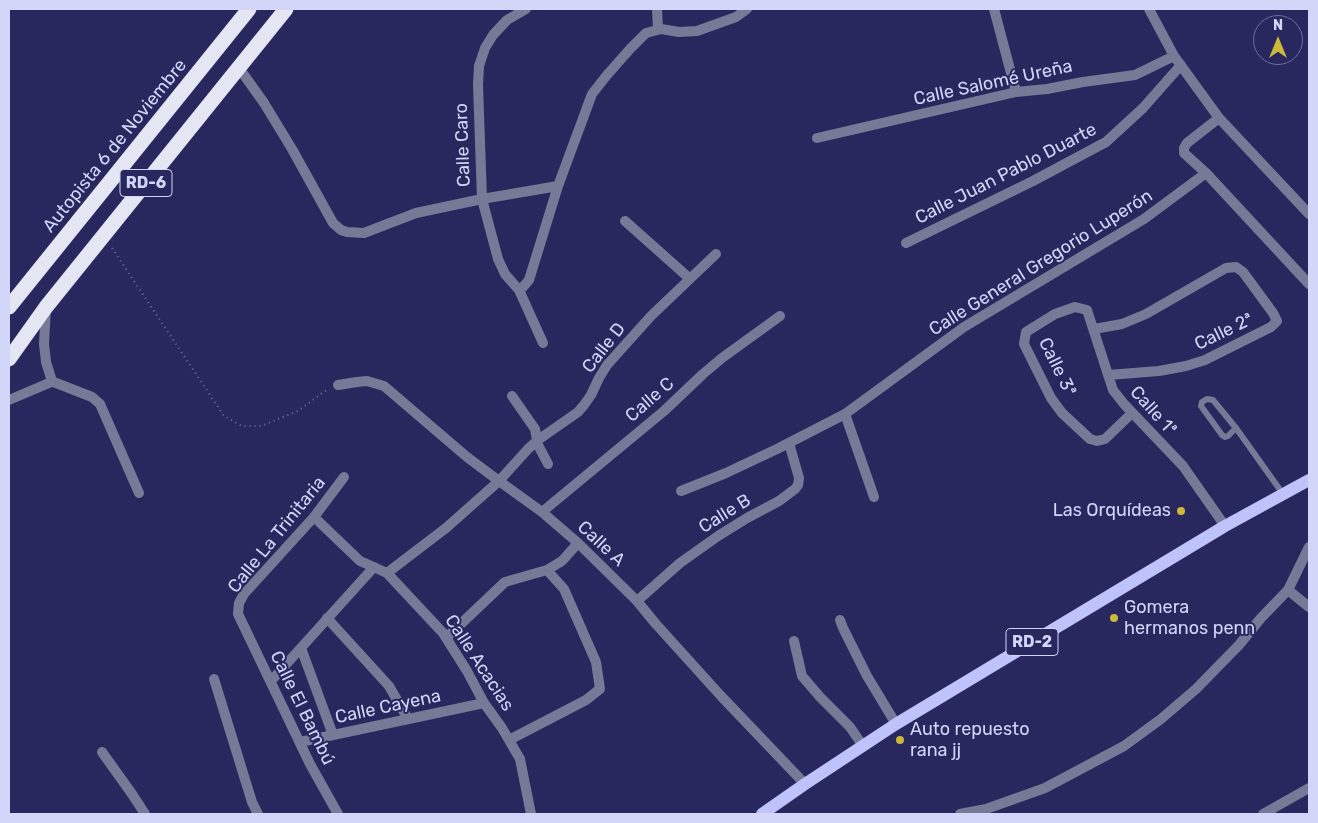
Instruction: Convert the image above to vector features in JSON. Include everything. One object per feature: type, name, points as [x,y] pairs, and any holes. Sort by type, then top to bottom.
[{"type":"highway","name":"Autopista 6 de Noviembre","points":[[9,307],[249,9]]},
{"type":"highway","name":"RD-6","points":[[9,359],[46,307],[102,236],[286,9]]},
{"type":"main road","name":"RD-2","points":[[762,814],[896,724],[1225,526],[1309,480]]},
{"type":"street","name":"Calle Caro","points":[[526,9],[507,20],[492,35],[479,66],[478,104],[482,199],[498,258],[505,274],[519,290],[543,343]]},
{"type":"street","points":[[657,9],[658,29]]},
{"type":"street","points":[[519,290],[529,280],[558,186],[594,92],[614,66],[643,35],[658,29],[679,32],[697,31],[736,18],[747,9]]},
{"type":"street","points":[[994,9],[1016,92]]},
{"type":"street","points":[[1149,9],[1174,56],[1219,118],[1309,214]]},
{"type":"street","name":"Calle Salomé Ureña","points":[[817,138],[1016,92],[1136,75],[1174,56]]},
{"type":"street","name":"Calle Juan Pablo Duarte","points":[[906,243],[1033,181],[1106,142],[1143,108],[1181,66]]},
{"type":"street","points":[[239,68],[264,103],[292,149],[333,223],[341,230],[350,233],[364,233],[416,213],[558,186]]},
{"type":"street","points":[[1219,118],[1187,143],[1184,153],[1206,173],[1309,284]]},
{"type":"street","name":"Calle General Gregorio Luperón","points":[[682,491],[726,473],[845,414],[964,327],[1144,220],[1206,173]]},
{"type":"street","points":[[625,221],[690,278]]},
{"type":"street","name":"Calle D","points":[[387,573],[446,528],[499,481],[538,440],[573,416],[591,395],[598,378],[607,366],[651,316],[716,254]]},
{"type":"street","name":"Calle 2ª","points":[[1094,329],[1122,324],[1146,314],[1226,268],[1236,266],[1243,272],[1277,321],[1271,327],[1205,360],[1159,371],[1108,375]]},
{"type":"street","points":[[46,307],[44,344],[51,381]]},
{"type":"street","name":"Calle 1ª","points":[[1026,332],[1055,314],[1075,307],[1087,310],[1113,390],[1183,466],[1225,526]]},
{"type":"street","name":"Calle C","points":[[542,512],[664,411],[722,358],[780,316]]},
{"type":"street","name":"Calle 3ª","points":[[1026,332],[1024,344],[1051,398],[1062,413],[1090,440],[1105,440],[1132,412]]},
{"type":"street","points":[[9,400],[51,381]]},
{"type":"street","points":[[51,381],[92,397],[100,404],[139,492]]},
{"type":"street","name":"Calle A","points":[[338,385],[367,382],[384,386],[467,457],[542,512],[578,543],[638,601],[655,623],[721,696],[805,784]]},
{"type":"street","points":[[512,396],[535,429],[538,445],[548,464]]},
{"type":"street","points":[[845,414],[874,497]]},
{"type":"street","name":"Calle B","points":[[638,601],[680,563],[718,536],[779,501],[795,489],[799,478],[789,443]]},
{"type":"street","name":"Calle La Trinitaria","points":[[238,614],[239,603],[244,594],[314,517],[344,477]]},
{"type":"street","name":"Calle Acacias","points":[[314,517],[360,561],[387,573],[443,633],[467,671],[484,703],[502,728],[520,759],[531,814]]},
{"type":"street","points":[[446,638],[505,582],[547,570],[562,561],[578,543]]},
{"type":"street","points":[[960,814],[986,809],[1045,788],[1124,746],[1161,719],[1196,689],[1239,645],[1288,590],[1309,547]]},
{"type":"street","points":[[271,681],[374,567]]},
{"type":"street","points":[[509,740],[586,700],[600,689],[596,662],[564,589],[547,570]]},
{"type":"street","points":[[1288,590],[1309,607]]},
{"type":"street","name":"Calle El Bambú","points":[[238,614],[300,742],[338,814]]},
{"type":"street","points":[[328,618],[390,686],[408,719]]},
{"type":"street","points":[[840,620],[867,676],[896,724]]},
{"type":"street","points":[[794,641],[802,676],[850,727],[862,746]]},
{"type":"street","points":[[301,648],[333,735]]},
{"type":"street","points":[[214,679],[252,802],[258,814]]},
{"type":"street","name":"Calle Cayena","points":[[300,742],[484,703]]},
{"type":"street","points":[[102,752],[145,814]]},
{"type":"street","points":[[1263,814],[1309,788]]},
{"type":"lane","points":[[1236,428],[1228,436],[1222,435],[1202,406],[1202,402],[1207,399],[1213,400],[1236,428],[1283,494]]},
{"type":"path","points":[[102,236],[114,251],[224,416],[242,426],[260,426],[298,411],[325,391],[338,385]]},
{"type":"place","name":"Las Orquídeas","points":[[1181,511]]},
{"type":"place","name":"Gomera hermanos penn","points":[[1114,618]]},
{"type":"place","name":"Auto repuesto rana jj","points":[[900,740]]}]
